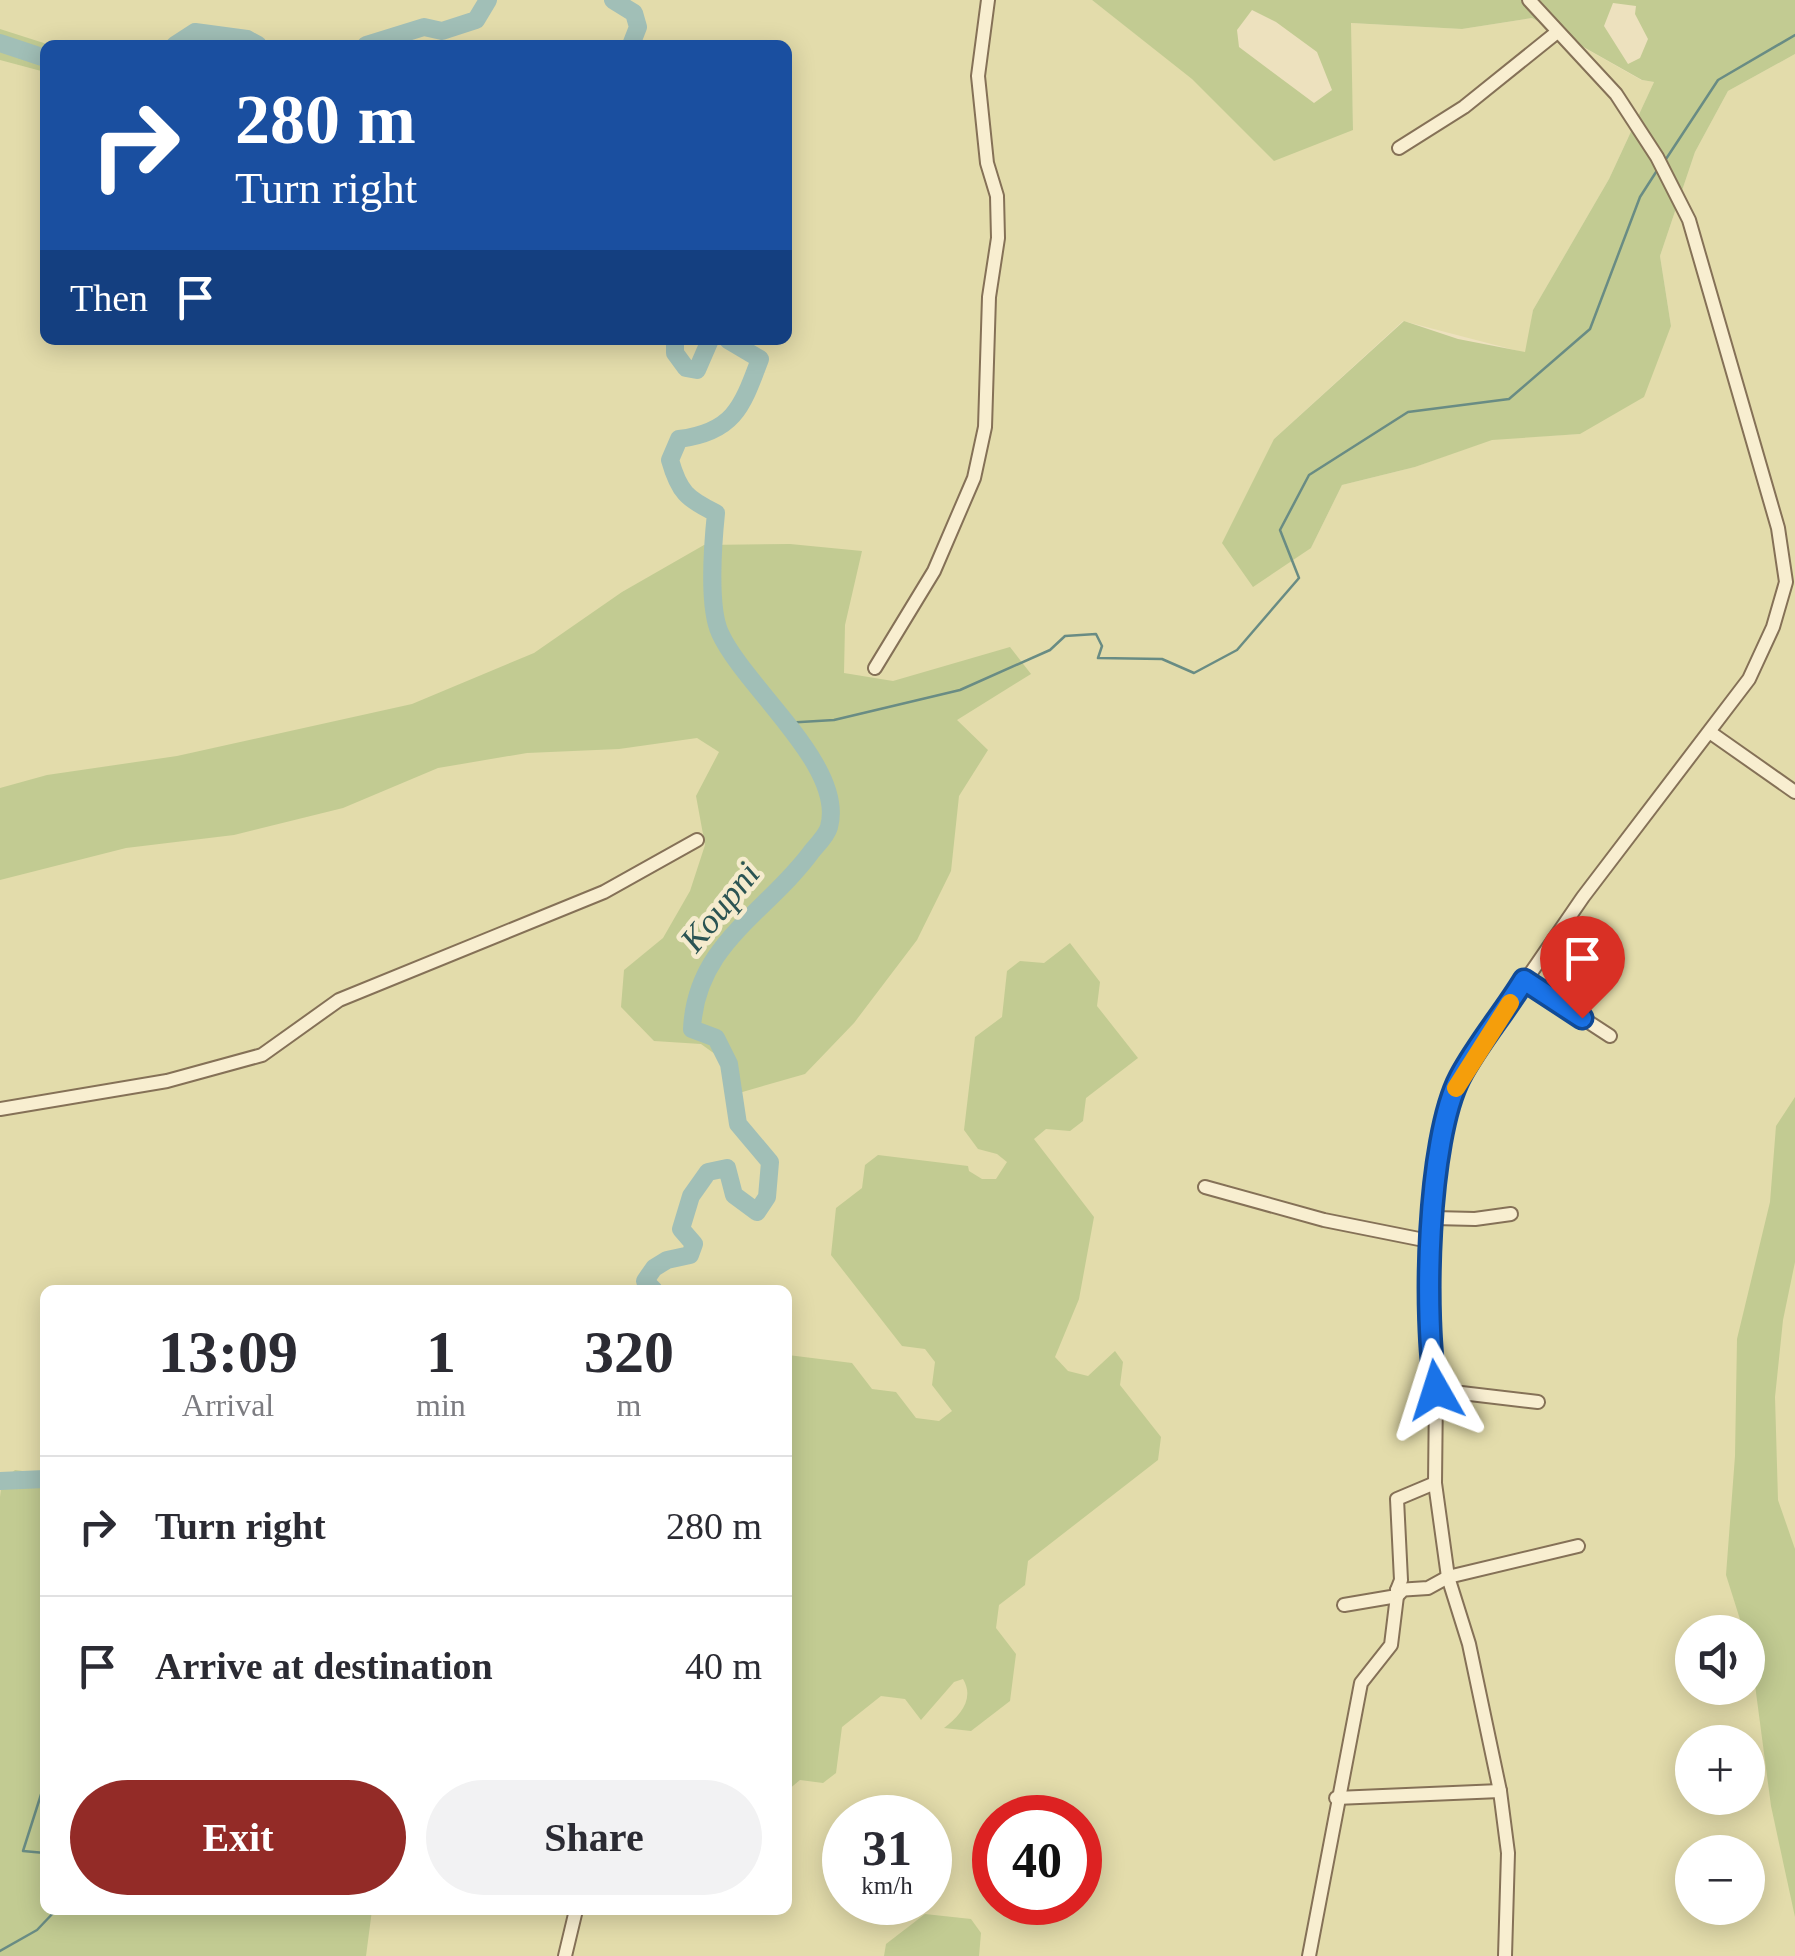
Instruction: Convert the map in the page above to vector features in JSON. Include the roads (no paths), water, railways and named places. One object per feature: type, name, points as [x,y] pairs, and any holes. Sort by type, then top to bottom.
[{"type":"street","points":[[875,668],[934,571],[974,478],[985,427],[988,310],[998,238],[996,196],[987,163],[978,76],[988,0]]},
{"type":"street","points":[[1505,1956],[1508,1853],[1500,1791],[1470,1644],[1448,1576],[1435,1482],[1436,1390],[1430,1324],[1435,1170],[1458,1079],[1524,980],[1639,822],[1710,733],[1762,656],[1790,583],[1778,528],[1689,220],[1657,158],[1616,94],[1529,0]]},
{"type":"street","points":[[1400,148],[1464,107],[1556,33]]},
{"type":"street","points":[[1710,733],[1795,792]]},
{"type":"street","points":[[0,1109],[167,1081],[262,1055],[340,1000],[604,892],[698,840]]},
{"type":"street","points":[[1524,980],[1610,1036]]},
{"type":"street","points":[[1205,1187],[1324,1220],[1424,1240],[1433,1236]]},
{"type":"street","points":[[1434,1218],[1476,1220],[1511,1214]]},
{"type":"street","points":[[1436,1390],[1538,1402]]},
{"type":"street","points":[[1309,1956],[1336,1798],[1361,1683],[1391,1645],[1400,1580],[1397,1499],[1435,1482]]},
{"type":"street","points":[[1344,1605],[1428,1588],[1448,1576],[1578,1546]]},
{"type":"street","points":[[1336,1798],[1500,1791]]},
{"type":"street","points":[[565,1956],[575,1915]]},
{"type":"waterway","points":[[382,40],[424,27],[442,31],[476,20],[488,0]]},
{"type":"waterway","points":[[613,0],[634,13],[638,27],[633,40]]},
{"type":"waterway","points":[[183,40],[195,32],[249,40]]},
{"type":"waterway","points":[[1666,159],[1718,80],[1795,35]]},
{"type":"waterway","points":[[0,43],[40,56]]},
{"type":"waterway","points":[[784,723],[834,720],[960,690],[1050,650],[1065,636],[1096,634],[1102,646],[1098,658],[1162,659],[1194,673],[1237,650],[1299,578],[1280,530],[1309,475],[1408,412],[1509,399],[1590,329],[1640,197],[1658,169]]},
{"type":"waterway","points":[[675,345],[675,353],[686,368],[697,370],[708,345]]},
{"type":"waterway","name":"Koupni","points":[[649,1285],[645,1281],[654,1268],[667,1260],[690,1255],[694,1244],[681,1229],[691,1196],[708,1172],[727,1168],[734,1195],[757,1212],[767,1197],[770,1162],[738,1124],[729,1064],[716,1038],[692,1029],[696,999],[720,951],[794,873],[829,827],[830,803],[809,753],[720,633],[713,591],[716,513],[686,493],[670,460],[679,439],[712,430],[741,404],[760,359],[736,345]]},
{"type":"waterway","name":"Koupni","points":[[0,1481],[40,1479]]},
{"type":"waterway","points":[[40,1798],[23,1851],[40,1853]]},
{"type":"waterway","points":[[0,1951],[37,1930],[51,1915]]}]
